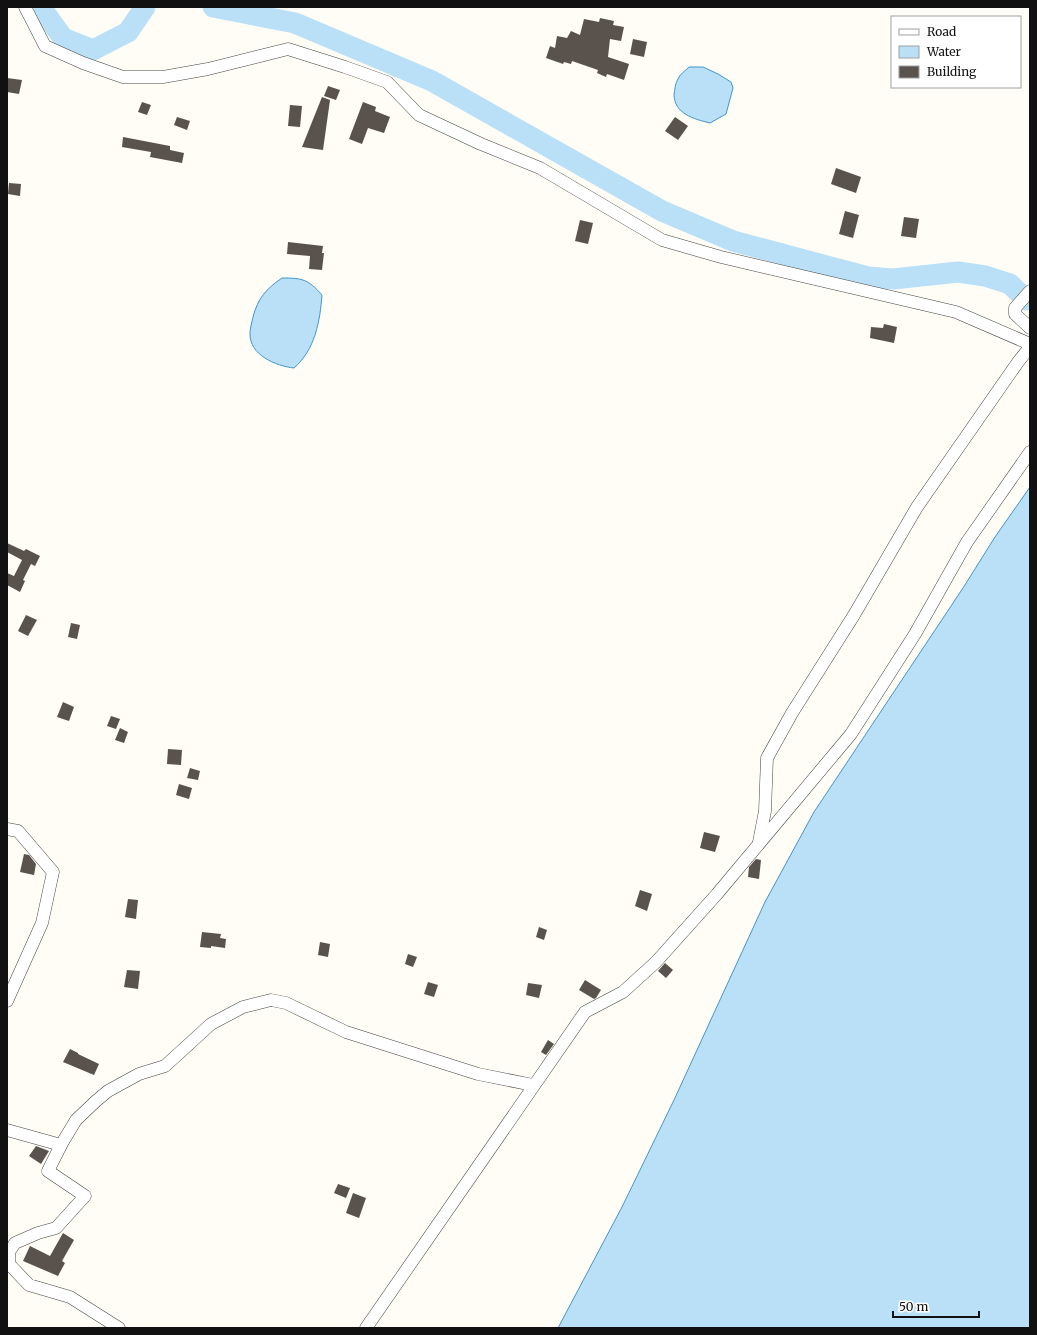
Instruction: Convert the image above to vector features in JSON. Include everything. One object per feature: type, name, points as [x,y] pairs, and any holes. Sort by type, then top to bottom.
[{"type":"street","points":[[25,7],[45,46],[83,63],[123,76],[164,78],[208,69],[288,49],[345,67],[387,82],[419,115],[482,144],[540,168],[662,240],[720,257],[956,312],[1030,346],[917,507],[854,615],[788,719],[767,758],[765,811],[758,845]]},
{"type":"street","points":[[1030,291],[1015,308],[1015,314],[1030,328]]},
{"type":"street","points":[[366,1328],[585,1012],[623,992],[656,962],[717,894],[851,734],[915,634],[967,542],[1030,452]]},
{"type":"street","points":[[7,829],[18,831],[53,872],[42,923],[7,1000]]},
{"type":"street","points":[[119,1328],[70,1297],[29,1285],[9,1264],[9,1252],[15,1243],[38,1233],[56,1228],[85,1196],[48,1171],[76,1120],[108,1091],[139,1074],[166,1066],[211,1024],[243,1007],[271,1000],[286,1003],[346,1032],[478,1074],[533,1085]]},
{"type":"street","points":[[7,1130],[61,1145]]},
{"type":"water","points":[[689,67],[703,67],[731,82],[733,88],[726,114],[710,123],[698,120],[686,114],[677,106],[674,94],[676,82]]},
{"type":"water","points":[[282,278],[304,280],[322,295],[318,325],[312,344],[301,361],[294,368],[279,365],[265,358],[254,347],[251,341],[250,333],[257,304],[263,294]]},
{"type":"water","points":[[1030,487],[1030,1328],[558,1328],[622,1207],[674,1100],[765,902],[814,812],[963,588],[995,537]]},
{"type":"building","points":[[600,18],[614,21],[613,25],[624,27],[621,41],[610,39],[608,57],[629,64],[624,80],[607,74],[606,77],[597,73],[598,70],[572,61],[571,64],[564,62],[563,64],[546,58],[550,46],[555,48],[557,36],[567,38],[571,31],[580,35],[584,19],[599,22]]},
{"type":"building","points":[[633,39],[647,42],[644,57],[630,54]]},
{"type":"building","points":[[7,78],[22,80],[19,94],[7,92]]},
{"type":"building","points":[[328,86],[340,90],[336,100],[324,96]]},
{"type":"building","points":[[322,97],[330,100],[323,150],[302,147]]},
{"type":"building","points":[[142,102],[151,105],[147,115],[138,112]]},
{"type":"building","points":[[363,102],[376,107],[375,111],[390,117],[384,133],[368,128],[362,144],[349,139]]},
{"type":"building","points":[[290,105],[302,106],[300,127],[288,126]]},
{"type":"building","points":[[177,117],[190,121],[187,130],[174,125]]},
{"type":"building","points":[[675,117],[688,126],[678,140],[665,131]]},
{"type":"building","points":[[123,137],[170,146],[170,150],[184,153],[182,163],[150,157],[151,152],[122,147]]},
{"type":"building","points":[[836,168],[861,177],[856,193],[831,184]]},
{"type":"building","points":[[9,183],[21,184],[20,196],[8,194]]},
{"type":"building","points":[[845,211],[859,215],[853,238],[839,234]]},
{"type":"building","points":[[904,217],[919,219],[916,238],[901,236]]},
{"type":"building","points":[[580,220],[593,223],[588,244],[575,241]]},
{"type":"building","points":[[288,242],[323,246],[322,253],[324,253],[322,270],[309,269],[310,256],[287,254]]},
{"type":"building","points":[[884,324],[897,327],[894,343],[870,338],[871,327],[883,328]]},
{"type":"building","points":[[7,543],[24,551],[26,549],[40,556],[35,566],[31,564],[23,580],[25,581],[20,592],[7,585],[7,573],[14,576],[22,560],[7,552]]},
{"type":"building","points":[[26,615],[37,620],[28,636],[18,631]]},
{"type":"building","points":[[71,623],[80,625],[77,639],[68,637]]},
{"type":"building","points":[[63,702],[74,707],[69,721],[57,717]]},
{"type":"building","points":[[111,716],[120,719],[116,729],[107,726]]},
{"type":"building","points":[[120,728],[128,732],[124,743],[115,740]]},
{"type":"building","points":[[168,749],[182,750],[181,765],[167,764]]},
{"type":"building","points":[[190,768],[200,771],[198,780],[187,778]]},
{"type":"building","points":[[179,784],[192,788],[189,799],[176,795]]},
{"type":"building","points":[[704,832],[720,836],[715,852],[700,848]]},
{"type":"building","points":[[24,854],[29,855],[36,864],[34,875],[20,872]]},
{"type":"building","points":[[756,859],[761,860],[759,879],[748,877],[749,867]]},
{"type":"building","points":[[640,890],[652,894],[647,911],[635,906]]},
{"type":"building","points":[[128,899],[138,900],[136,919],[125,917]]},
{"type":"building","points":[[539,927],[547,930],[544,940],[536,937]]},
{"type":"building","points":[[202,932],[221,934],[220,938],[226,939],[225,948],[211,946],[211,948],[200,947]]},
{"type":"building","points":[[320,942],[330,944],[328,957],[318,955]]},
{"type":"building","points":[[408,954],[417,957],[413,967],[405,964]]},
{"type":"building","points":[[665,963],[673,970],[666,978],[658,971]]},
{"type":"building","points":[[127,970],[140,971],[138,989],[124,987]]},
{"type":"building","points":[[585,980],[601,990],[596,998],[594,999],[579,990]]},
{"type":"building","points":[[428,982],[438,985],[434,997],[424,994]]},
{"type":"building","points":[[528,983],[542,985],[539,998],[526,995]]},
{"type":"building","points":[[548,1040],[554,1044],[546,1055],[541,1052]]},
{"type":"building","points":[[70,1049],[99,1064],[94,1075],[63,1062]]},
{"type":"building","points":[[36,1146],[49,1151],[41,1164],[29,1156]]},
{"type":"building","points":[[338,1184],[350,1188],[346,1198],[334,1193]]},
{"type":"building","points":[[353,1193],[366,1198],[359,1218],[346,1213]]},
{"type":"building","points":[[63,1233],[74,1240],[62,1261],[65,1263],[58,1276],[23,1261],[30,1246],[50,1256]]},
{"type":"waterway","points":[[44,7],[45,13],[63,38],[93,50],[128,32],[145,7]]},
{"type":"waterway","points":[[213,7],[295,23],[432,81],[662,211],[733,241],[868,277],[893,279],[958,272],[985,276],[1010,284],[1026,300]]}]
